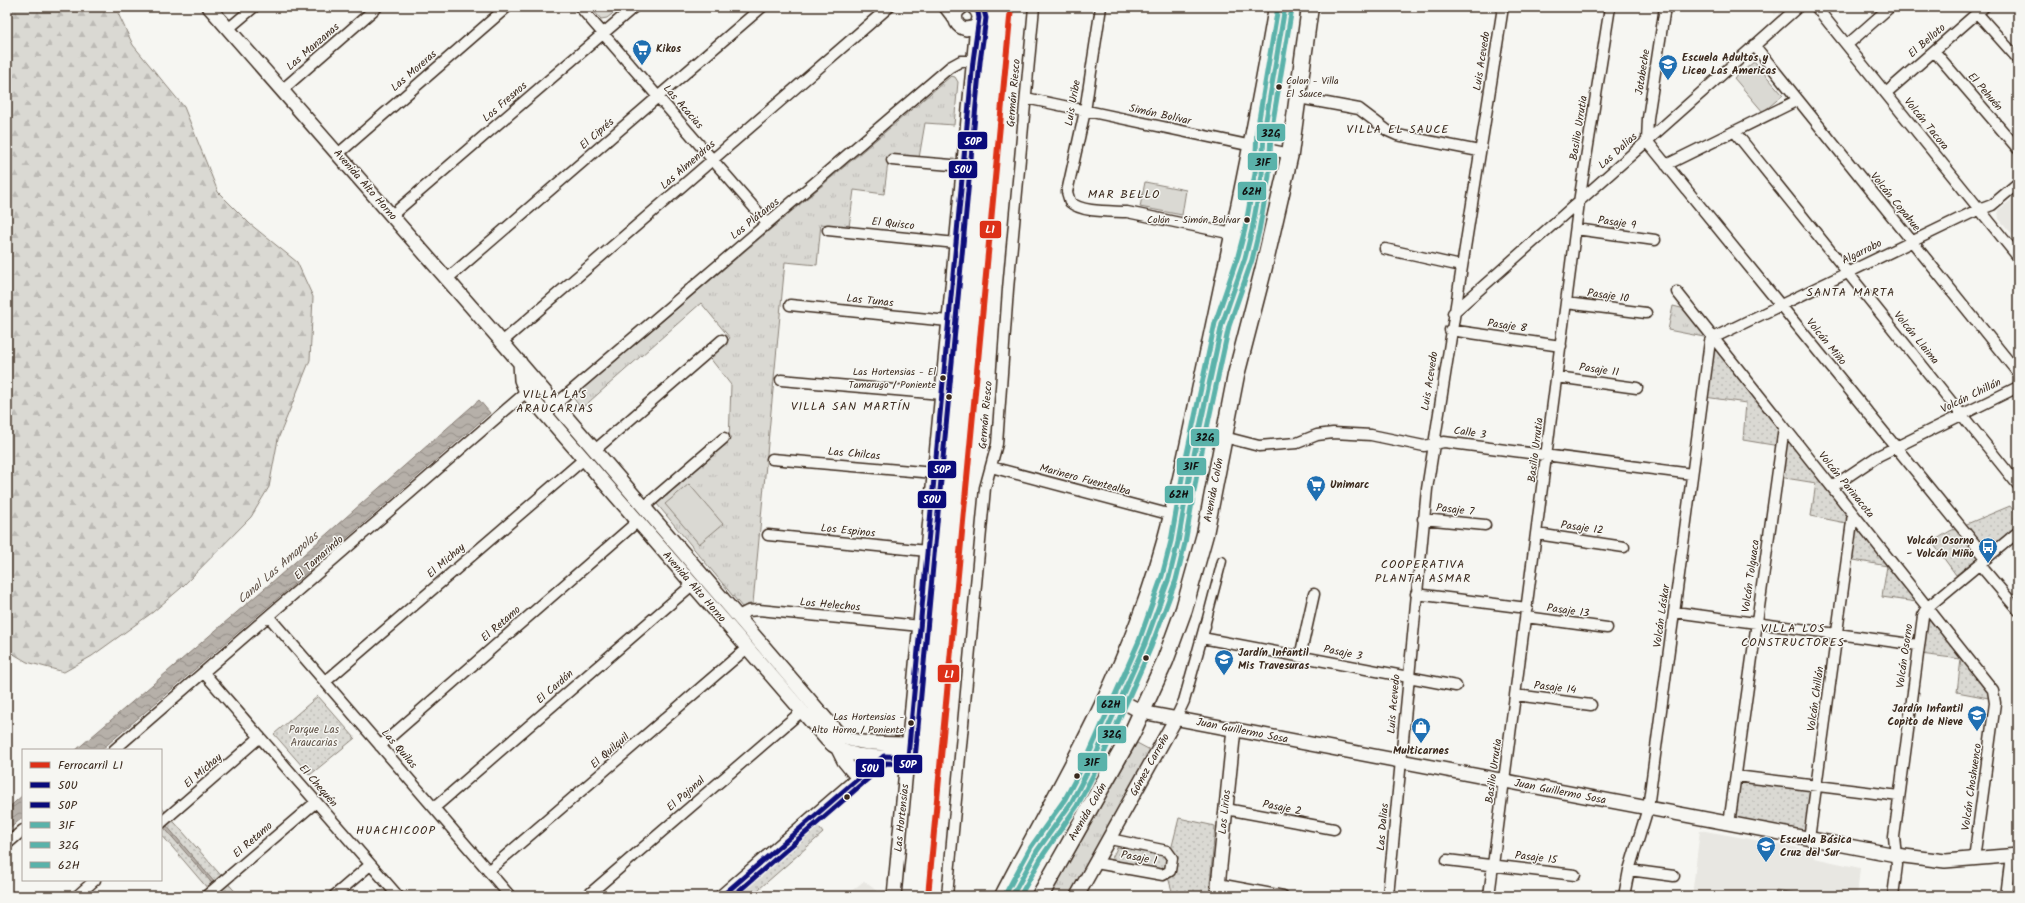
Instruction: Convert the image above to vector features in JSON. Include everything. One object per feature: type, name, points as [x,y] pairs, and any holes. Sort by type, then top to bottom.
[{"type":"main road","points":[[1003,896],[1108,694],[1144,608],[1164,548],[1252,147],[1277,7]]},
{"type":"main road","name":"Avenida Colón","points":[[1040,896],[1117,762],[1142,712],[1165,661],[1192,582],[1211,507],[1236,374],[1263,271],[1290,154],[1299,98],[1310,7]]},
{"type":"street","name":"Avenida Alto Horno","points":[[209,7],[520,362],[812,702],[845,738],[854,741],[909,744]]},
{"type":"street","points":[[228,29],[254,7]]},
{"type":"street","name":"Las Manzanas","points":[[282,90],[377,7]]},
{"type":"street","name":"Las Moreras","points":[[338,154],[507,7]]},
{"type":"street","name":"Las Acacias","points":[[580,7],[768,222]]},
{"type":"street","name":"Los Fresnos","points":[[392,215],[634,7]]},
{"type":"street","name":"El Ciprés","points":[[447,279],[762,7]]},
{"type":"street","name":"Las Almendras","points":[[502,342],[890,7]]},
{"type":"street","points":[[946,7],[974,46]]},
{"type":"street","points":[[962,7],[956,14],[960,25],[969,29],[976,13]]},
{"type":"street","name":"Germán Riesco","points":[[947,896],[985,488],[997,444],[1007,296],[1034,7]]},
{"type":"street","name":"Luis Uribe","points":[[1101,7],[1085,111],[1067,192],[1070,202],[1077,206],[1111,213],[1128,212],[1233,234]]},
{"type":"street","name":"Luis Acevedo","points":[[1401,761],[1423,519],[1432,445],[1503,7]]},
{"type":"street","name":"Basilio Urrutia","points":[[1489,896],[1527,613],[1579,202],[1610,7]]},
{"type":"street","name":"Jotabeche","points":[[1647,141],[1648,118],[1665,7]]},
{"type":"street","name":"Las Dalias","points":[[1453,313],[1798,7]]},
{"type":"street","name":"Volcán Tacora","points":[[1816,7],[2018,257]]},
{"type":"street","points":[[1847,45],[1890,7]]},
{"type":"street","points":[[1981,10],[2018,59]]},
{"type":"street","name":"El Belloto","points":[[1886,93],[1981,10]]},
{"type":"street","name":"Las Hortensias","points":[[894,896],[956,243],[976,13]]},
{"type":"street","name":"Volcán Copahue","points":[[1754,45],[2018,373]]},
{"type":"street","name":"El Pehuén","points":[[1934,51],[2018,149]]},
{"type":"street","name":"Los Plátanos","points":[[556,404],[768,222],[779,215],[950,67],[961,61],[972,61]]},
{"type":"street","name":"Simón Bolívar","points":[[1026,98],[1290,154]]},
{"type":"street","points":[[1299,98],[1359,110],[1388,131],[1397,135],[1479,151]]},
{"type":"street","points":[[1666,165],[1798,100]]},
{"type":"street","name":"Volcán Llaima","points":[[1735,132],[2018,485]]},
{"type":"street","name":"Volcán Miño","points":[[1647,141],[1896,447],[1984,562],[2018,610]]},
{"type":"street","points":[[892,160],[963,166]]},
{"type":"street","name":"Algarrobo","points":[[1713,338],[1848,272],[1992,205],[2018,183]]},
{"type":"street","name":"Pasaje 9","points":[[1576,229],[1656,240]]},
{"type":"street","name":"El Quisco","points":[[828,230],[956,243]]},
{"type":"street","points":[[1385,249],[1461,266]]},
{"type":"street","name":"Volcán Parinacota","points":[[1677,292],[1928,607],[1995,694]]},
{"type":"street","name":"Pasaje 10","points":[[1566,302],[1646,313]]},
{"type":"street","name":"Las Tunas","points":[[790,305],[948,321]]},
{"type":"street","name":"Pasaje 8","points":[[1450,330],[1561,346]]},
{"type":"street","name":"Volcán Láskar","points":[[1624,896],[1648,808],[1675,612],[1708,347],[1713,338]]},
{"type":"street","points":[[596,450],[722,340]]},
{"type":"street","name":"Avenida Alto Horno","points":[[520,362],[521,380],[526,392],[826,740],[838,749],[855,755],[908,757]]},
{"type":"street","name":"Pasaje 11","points":[[1557,377],[1637,388]]},
{"type":"street","points":[[781,380],[941,394]]},
{"type":"street","name":"El Tamarindo","points":[[115,749],[537,383]]},
{"type":"street","name":"Volcán Chillán","points":[[1832,487],[1862,465],[1961,414],[2018,387]]},
{"type":"street","name":"Volcán Tolguaca","points":[[1729,824],[1784,427]]},
{"type":"street","name":"Calle 3","points":[[1224,437],[1259,446],[1298,443],[1317,435],[1370,435],[1424,446],[1444,442],[1692,474]]},
{"type":"street","points":[[644,506],[724,438]]},
{"type":"street","name":"El Michay","points":[[325,682],[584,459]]},
{"type":"street","name":"Las Chilcas","points":[[772,459],[934,473]]},
{"type":"street","name":"Marinero Fuentealba","points":[[991,468],[1172,515]]},
{"type":"street","name":"Volcán Chillán","points":[[1809,839],[1853,514]]},
{"type":"street","name":"Pasaje 7","points":[[1423,519],[1485,525]]},
{"type":"street","name":"El Retamo","points":[[380,746],[638,521]]},
{"type":"street","points":[[1928,607],[1984,562],[2018,532]]},
{"type":"street","name":"Pasaje 12","points":[[1537,534],[1624,547]]},
{"type":"street","name":"Los Espinos","points":[[768,535],[927,551]]},
{"type":"street","points":[[1205,626],[1222,561]]},
{"type":"street","name":"El Cardón","points":[[434,808],[692,585]]},
{"type":"street","points":[[1300,657],[1314,594]]},
{"type":"street","name":"Pasaje 13","points":[[1416,594],[1607,628]]},
{"type":"street","name":"Volcán Osorno","points":[[1893,896],[1897,865],[1894,837],[1918,645],[1923,616],[1928,607]]},
{"type":"street","name":"Los Helechos","points":[[738,616],[748,611],[759,610],[920,626]]},
{"type":"street","points":[[1675,612],[1918,645]]},
{"type":"street","name":"Las Quilas","points":[[269,617],[510,896]]},
{"type":"street","name":"Gómez Carreño","points":[[1077,896],[1176,718],[1184,701],[1205,626]]},
{"type":"street","name":"Pasaje 3","points":[[1202,638],[1456,686]]},
{"type":"street","name":"El Quilquil","points":[[488,872],[747,648]]},
{"type":"street","name":"El Chequén","points":[[204,673],[398,896]]},
{"type":"street","name":"Juan Guillermo Sosa","points":[[1108,694],[1142,712],[1896,855],[1945,861],[2015,855]]},
{"type":"street","name":"Volcán Choshuenco","points":[[1974,859],[1995,694]]},
{"type":"street","name":"Pasaje 14","points":[[1516,695],[1591,704]]},
{"type":"street","points":[[802,711],[812,702]]},
{"type":"street","name":"El Pajonal","points":[[587,896],[802,711]]},
{"type":"street","name":"Los Lirios","points":[[1217,890],[1234,729]]},
{"type":"street","name":"El Michay","points":[[162,822],[260,737]]},
{"type":"street","points":[[838,749],[844,761],[858,778]]},
{"type":"street","points":[[722,896],[884,756]]},
{"type":"street","name":"Las Dalias","points":[[1388,896],[1401,761]]},
{"type":"street","points":[[1736,776],[1899,796]]},
{"type":"street","name":"El Retamo","points":[[206,896],[316,802]]},
{"type":"street","name":"Pasaje 2","points":[[1226,809],[1334,829]]},
{"type":"street","points":[[7,844],[22,831]]},
{"type":"street","name":"Pasaje 1","points":[[1096,863],[1163,875],[1169,873],[1172,858],[1167,851],[1110,839]]},
{"type":"street","points":[[2006,896],[2015,855]]},
{"type":"street","name":"Pasaje 15","points":[[1447,860],[1575,875]]},
{"type":"street","points":[[334,896],[370,864]]},
{"type":"street","points":[[1630,870],[1674,876]]},
{"type":"street","points":[[77,896],[94,881]]},
{"type":"street","points":[[1217,890],[1283,896]]},
{"type":"shaded area","points":[[1767,7],[1784,7],[1775,15]]},
{"type":"shaded area","points":[[2018,195],[2018,241],[1999,219],[1998,210]]},
{"type":"shaded area","name":"Escuela Básica Cruz del Sur","points":[[1700,830],[1815,851],[1814,858],[1860,868],[1857,896],[1692,896]]},
{"type":"shaded area","points":[[864,881],[883,896],[845,896]]},
{"type":"green space","points":[[7,7],[115,7],[133,45],[184,107],[218,192],[250,224],[297,262],[313,297],[310,360],[278,439],[269,487],[251,517],[181,588],[153,612],[92,656],[64,672],[27,662],[7,650]]},
{"type":"green space","points":[[590,7],[621,7],[607,18],[601,19]]},
{"type":"green space","points":[[1754,62],[1783,95],[1763,112],[1734,78]]},
{"type":"green space","points":[[951,76],[955,77],[958,82],[954,125],[925,123],[919,158],[889,154],[884,194],[854,190],[849,227],[821,224],[817,265],[785,262],[753,603],[742,607],[657,504],[729,441],[731,385],[710,358],[730,338],[701,303],[581,409],[573,397]]},
{"type":"green space","points":[[1145,182],[1186,190],[1182,215],[1140,207]]},
{"type":"green space","points":[[1673,306],[1689,310],[1709,338],[1668,330]]},
{"type":"green space","points":[[1712,344],[1782,427],[1779,446],[1743,440],[1746,403],[1705,397]]},
{"type":"green space","points":[[1785,430],[1852,514],[1851,524],[1811,516],[1816,483],[1779,477]]},
{"type":"green space","points":[[689,484],[723,524],[699,544],[665,504]]},
{"type":"green space","points":[[2010,506],[2018,516],[2018,526],[1956,575],[1932,542],[1950,531]]},
{"type":"green space","points":[[1854,516],[1923,603],[1882,597],[1887,566],[1848,559]]},
{"type":"green space","points":[[1928,610],[1994,699],[1957,692],[1961,659],[1920,654]]},
{"type":"green space","name":"Parque Las Araucarias","points":[[318,696],[355,738],[310,775],[274,734]]},
{"type":"green space","points":[[1137,743],[1152,751],[1069,896],[1050,896]]},
{"type":"green space","points":[[1738,778],[1814,787],[1808,837],[1732,822]]},
{"type":"green space","points":[[162,808],[239,896],[214,896],[162,835]]},
{"type":"green space","points":[[1179,818],[1215,826],[1209,896],[1198,896],[1172,891],[1166,870],[1111,860],[1118,846],[1170,854]]},
{"type":"green space","points":[[816,824],[823,833],[751,896],[733,896]]},
{"type":"green space","points":[[1776,890],[1806,895],[1806,896],[1775,896]]},
{"type":"water","points":[[479,400],[490,413],[102,749],[77,749],[278,577]]},
{"type":"water","points":[[22,796],[22,818],[7,831],[7,809]]},
{"type":"water","points":[[162,820],[226,896],[223,896],[162,825]]},
{"type":"rail line","name":"L1","points":[[928,896],[1011,7]]},
{"type":"transit line","name":"50U","points":[[722,896],[884,756],[908,757],[973,61],[979,18],[978,12],[973,7]]},
{"type":"transit line","name":"50P","points":[[733,896],[886,763],[909,764],[915,759],[980,62],[986,18],[983,7]]},
{"type":"transit line","name":"62H","points":[[1006,893],[1031,847],[1065,799],[1088,756],[1139,641],[1162,576],[1171,541],[1183,472],[1215,323],[1238,256],[1245,229],[1255,174],[1257,131],[1278,7]]},
{"type":"transit line","name":"31F","points":[[1012,896],[1037,851],[1071,803],[1094,759],[1145,644],[1169,578],[1178,542],[1190,473],[1222,324],[1245,258],[1252,230],[1262,175],[1264,132],[1285,7]]},
{"type":"transit line","name":"32G","points":[[1020,896],[1043,855],[1077,806],[1100,762],[1151,647],[1176,580],[1185,543],[1197,474],[1229,326],[1252,260],[1259,231],[1269,176],[1271,133],[1292,8]]},
{"type":"place","name":"Kikos","points":[[642,66]]},
{"type":"place","name":"Escuela Adultos y Liceo Las Americas","points":[[1668,81]]},
{"type":"place","name":"Colon - Villa El Sauce","points":[[1279,87]]},
{"type":"place","name":"Colón - Simón Bolívar","points":[[1247,220]]},
{"type":"place","name":"Las Hortensias - El Tamarugo / Poniente","points":[[943,378]]},
{"type":"place","name":"Unimarc","points":[[1316,502]]},
{"type":"place","name":"Volcán Osorno - Volcán Miño","points":[[1988,564]]},
{"type":"place","name":"Jardín Infantil Mis Travesuras","points":[[1224,676]]},
{"type":"place","name":"Las Hortensias - Alto Horno / Poniente","points":[[911,723]]},
{"type":"place","name":"Jardín Infantil Copito de Nieve","points":[[1977,732]]},
{"type":"place","name":"Multicarnes","points":[[1421,744]]},
{"type":"place","name":"Escuela Básica Cruz del Sur","points":[[1766,863]]},
{"type":"district","name":"VILLA EL SAUCE","points":[[1398,129]]},
{"type":"district","name":"MAR BELLO","points":[[1124,194]]},
{"type":"district","name":"SANTA MARTA","points":[[1851,292]]},
{"type":"district","name":"VILLA LAS ARAUCARIAS","points":[[555,401]]},
{"type":"district","name":"VILLA SAN MARTÍN","points":[[851,406]]},
{"type":"district","name":"COOPERATIVA PLANTA ASMAR","points":[[1423,571]]},
{"type":"district","name":"VILLA LOS CONSTRUCTORES","points":[[1793,635]]},
{"type":"district","name":"HUACHICOOP","points":[[396,830]]},
{"type":"water label","name":"Canal Las Amapolas","points":[[278,568]]}]
